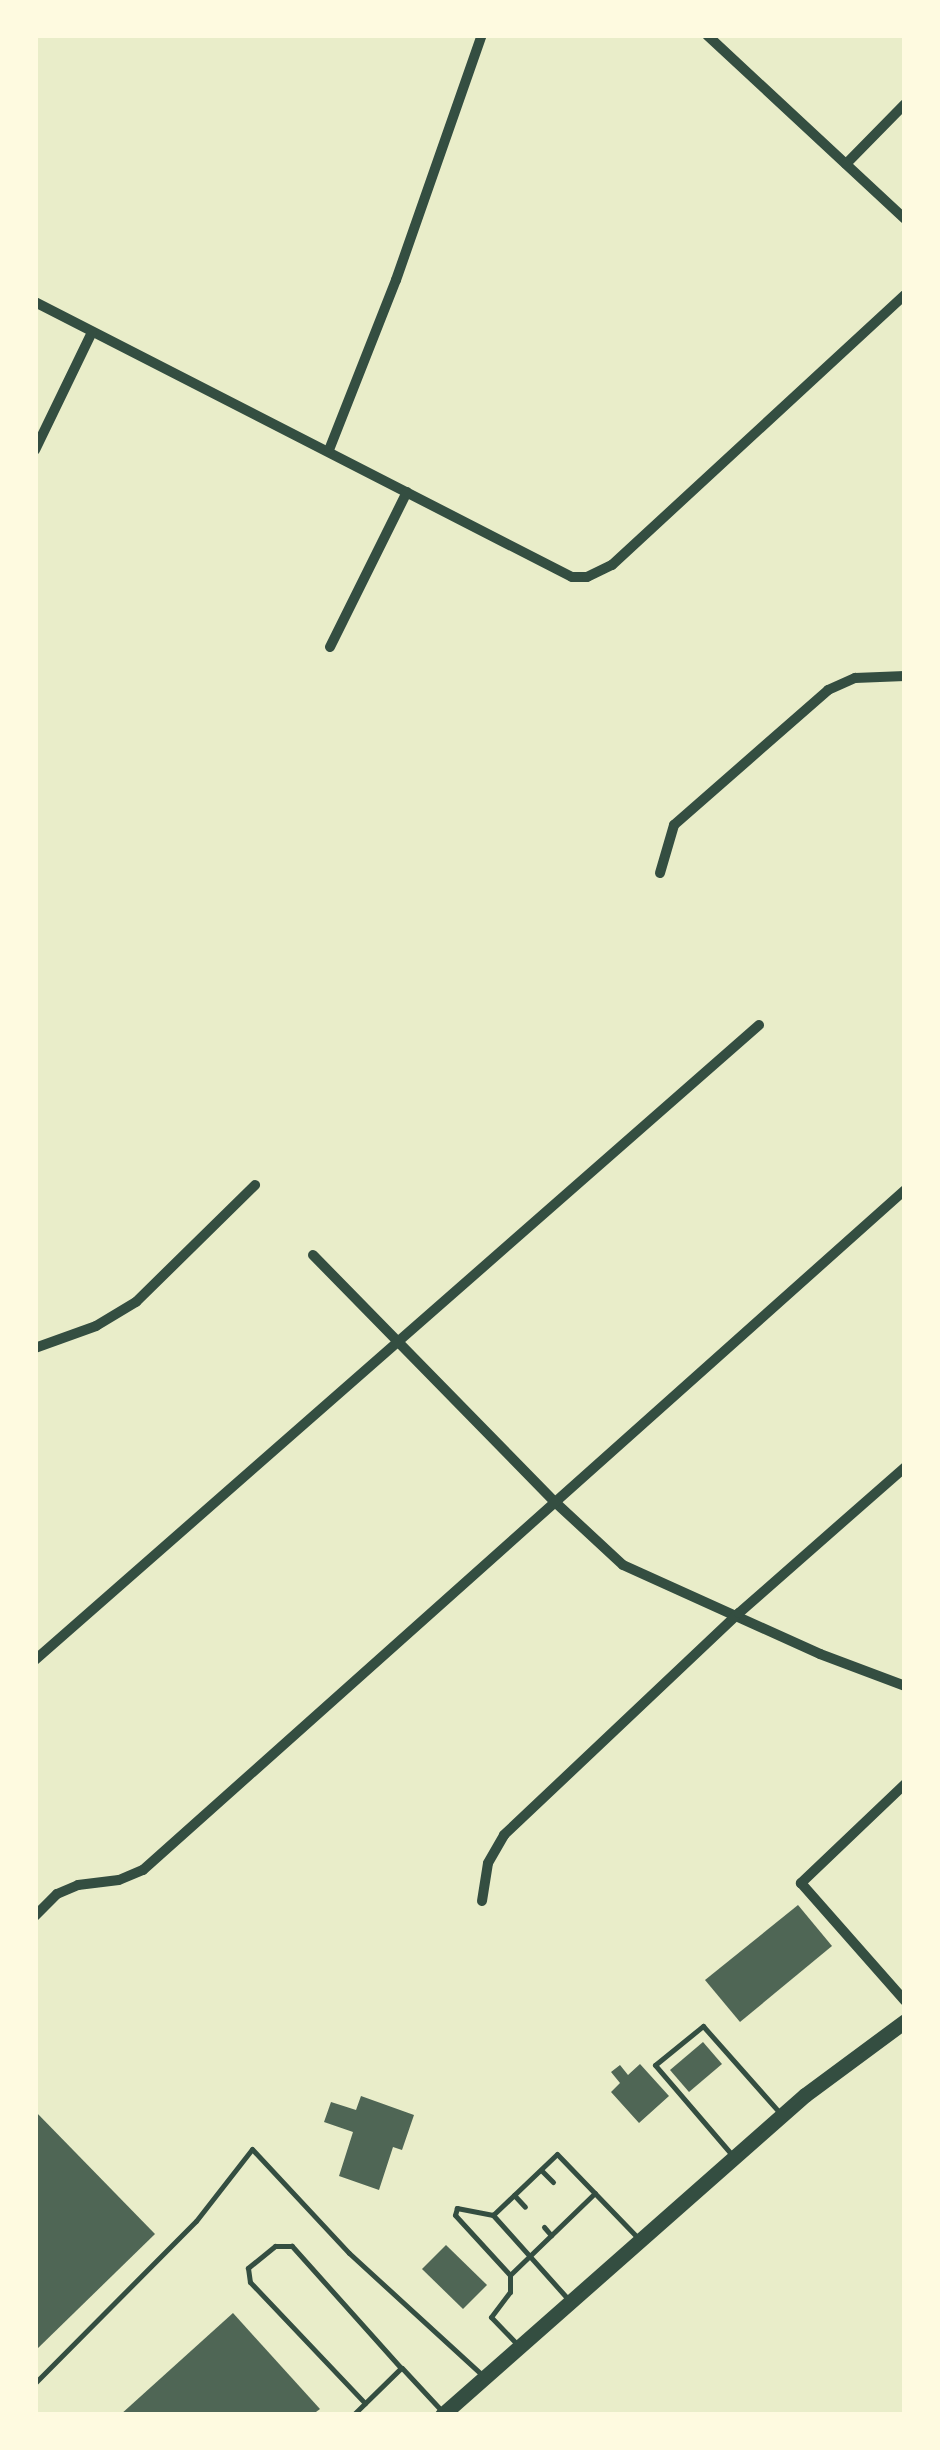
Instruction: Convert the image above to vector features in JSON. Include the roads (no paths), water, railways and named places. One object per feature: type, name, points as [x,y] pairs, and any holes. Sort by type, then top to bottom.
[{"type":"main road","points":[[443,2414],[782,2116],[905,2021]]},
{"type":"street","points":[[329,450],[396,280],[482,35]]},
{"type":"street","points":[[707,35],[905,219]]},
{"type":"street","points":[[846,164],[905,104]]},
{"type":"street","points":[[35,302],[572,576],[587,577],[612,565],[905,295]]},
{"type":"street","points":[[35,450],[92,332]]},
{"type":"street","points":[[330,647],[407,492]]},
{"type":"street","points":[[660,873],[674,825],[828,690],[855,678],[905,676]]},
{"type":"street","points":[[35,1660],[759,1025]]},
{"type":"street","points":[[35,1348],[96,1326],[136,1302],[255,1185]]},
{"type":"street","points":[[35,1916],[58,1894],[78,1884],[120,1880],[143,1870],[905,1190]]},
{"type":"street","points":[[313,1255],[556,1504],[623,1565],[736,1617],[905,1686]]},
{"type":"street","points":[[482,1901],[488,1863],[504,1835],[736,1617],[905,1467]]},
{"type":"street","points":[[905,1784],[801,1883],[905,2002]]},
{"type":"lane","points":[[734,2157],[655,2066],[697,2028],[703,2026],[714,2036],[782,2116]]},
{"type":"lane","points":[[35,2383],[196,2221],[252,2149],[349,2253],[486,2378]]},
{"type":"lane","points":[[493,2215],[558,2154],[640,2240]]},
{"type":"lane","points":[[541,2169],[553,2182]]},
{"type":"lane","points":[[510,2275],[595,2193]]},
{"type":"lane","points":[[514,2195],[525,2206]]},
{"type":"lane","points":[[571,2202],[578,2210]]},
{"type":"lane","points":[[520,2348],[492,2318],[510,2292],[510,2275],[454,2215],[457,2208],[493,2215],[571,2302]]},
{"type":"lane","points":[[544,2228],[551,2235]]},
{"type":"lane","points":[[365,2403],[250,2282],[248,2268],[275,2246],[292,2246],[443,2414]]},
{"type":"lane","points":[[353,2415],[402,2368]]}]
